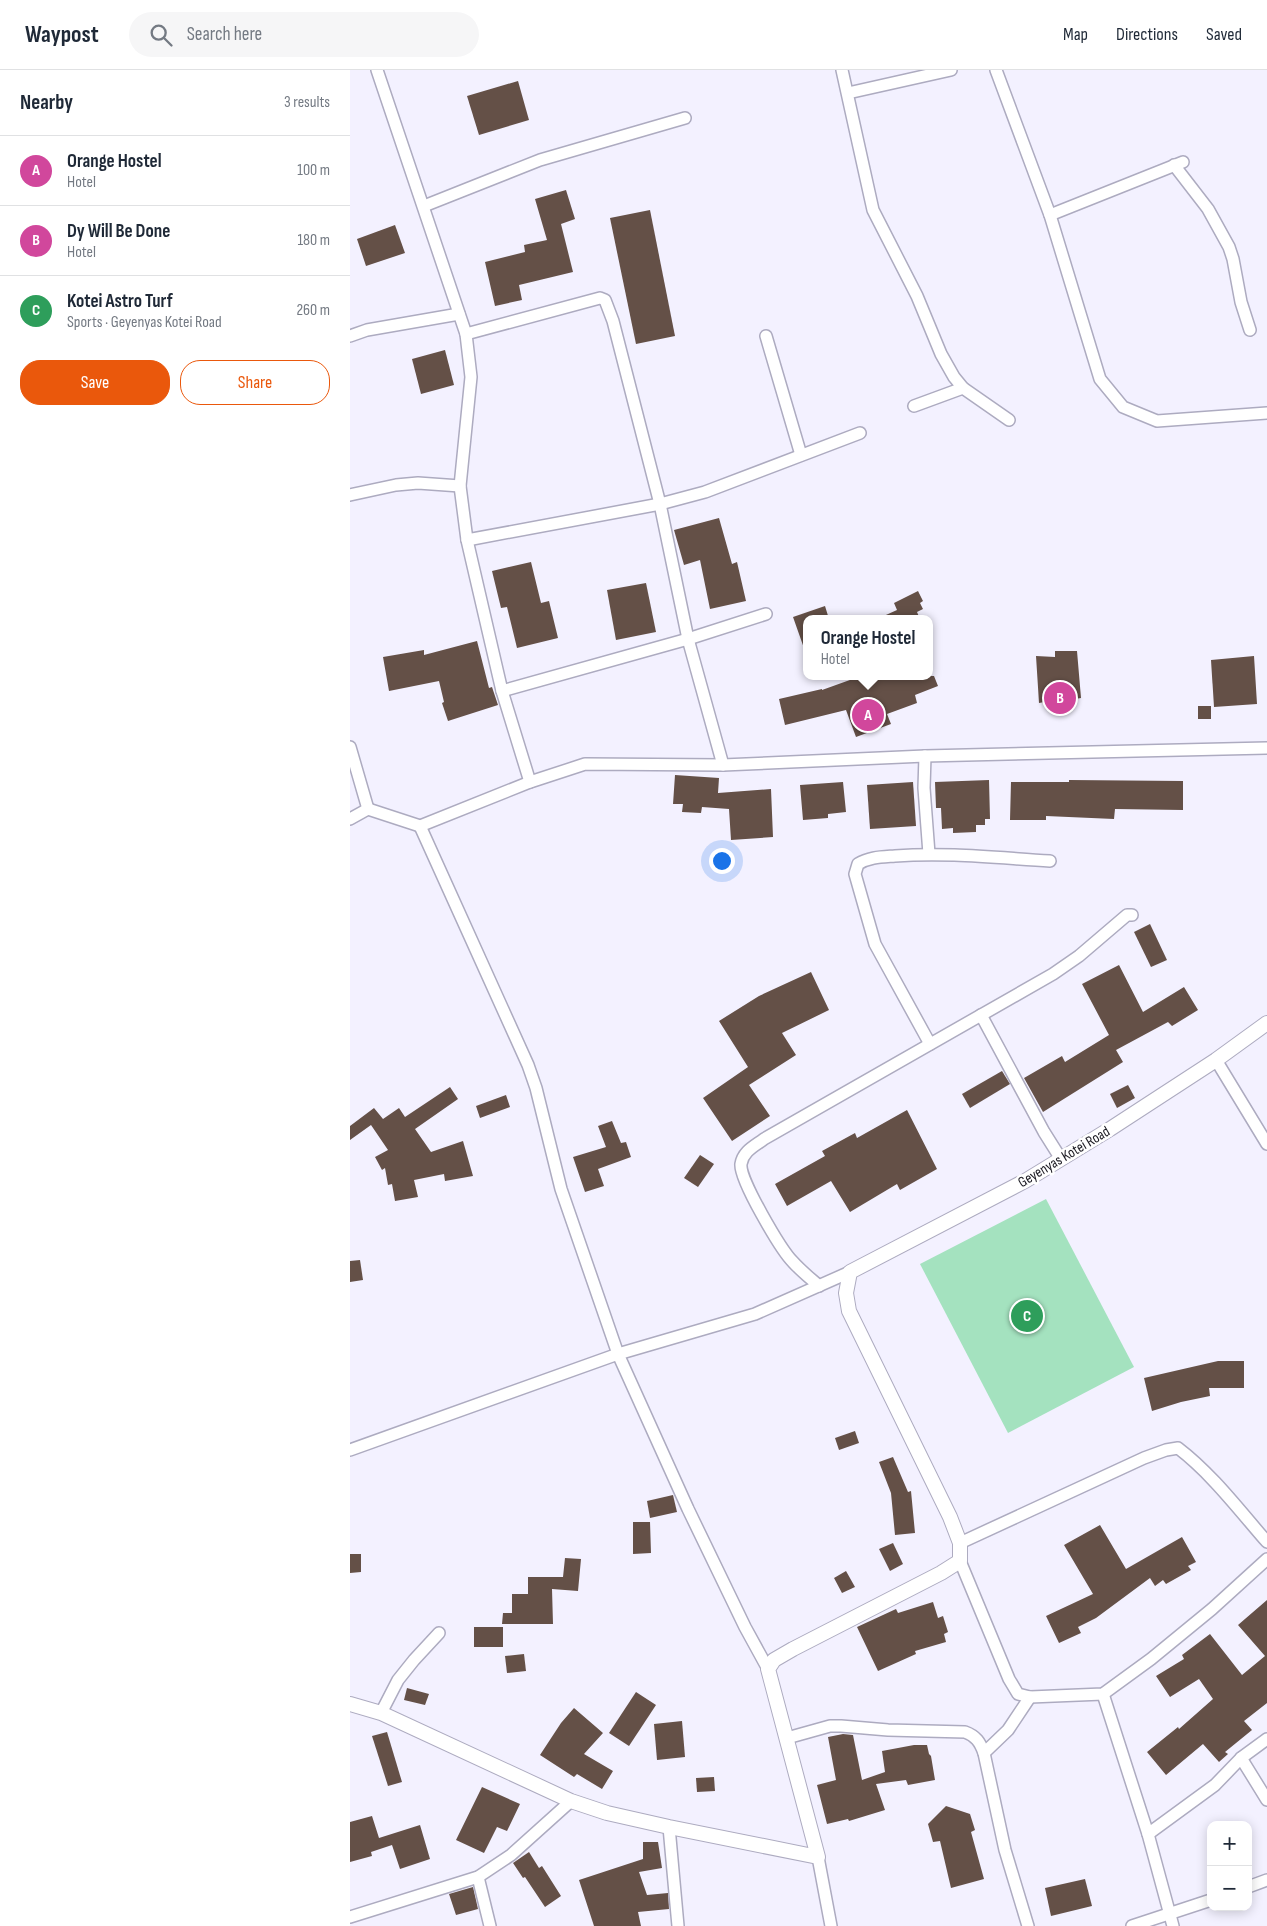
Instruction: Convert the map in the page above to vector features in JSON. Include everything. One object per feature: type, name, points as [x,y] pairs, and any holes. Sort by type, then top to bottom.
[{"type":"street","points":[[377,70],[466,334],[471,377],[460,486],[467,540],[502,692],[530,782]]},
{"type":"street","points":[[842,70],[873,210],[917,296],[948,369],[963,388],[1009,420]]},
{"type":"street","points":[[848,93],[951,70]]},
{"type":"street","points":[[996,70],[1050,215],[1100,379],[1123,407],[1157,421],[1267,413]]},
{"type":"street","points":[[424,206],[540,160],[685,118]]},
{"type":"street","points":[[1050,215],[1179,164],[1208,209],[1229,247],[1241,302],[1250,330]]},
{"type":"street","points":[[466,334],[600,298],[605,300],[613,321],[660,504],[688,639],[723,765]]},
{"type":"street","points":[[350,336],[367,330],[458,314]]},
{"type":"street","points":[[766,336],[801,455]]},
{"type":"street","points":[[914,406],[963,388]]},
{"type":"street","points":[[467,540],[660,504],[705,492],[860,432]]},
{"type":"street","points":[[350,495],[396,484],[418,483],[460,486]]},
{"type":"street","points":[[502,692],[688,639],[766,614]]},
{"type":"street","points":[[350,748],[368,809]]},
{"type":"street","points":[[350,819],[368,809],[420,826],[530,782],[585,764],[723,765],[925,756],[1267,748]]},
{"type":"street","points":[[925,756],[924,788],[929,854]]},
{"type":"street","points":[[420,826],[528,1065],[536,1088],[561,1189],[618,1354],[696,1526],[745,1627],[768,1669],[818,1856],[831,1926]]},
{"type":"street","points":[[930,1044],[874,944],[855,874],[858,864],[865,860],[929,854],[1050,861]]},
{"type":"street","points":[[819,1286],[792,1261],[766,1221],[744,1177],[741,1164],[745,1152],[764,1139],[1053,974],[1079,956],[1127,915],[1132,915]]},
{"type":"street","points":[[981,1015],[1044,1132],[1061,1159]]},
{"type":"street","name":"Geyenyas Kotei Road","points":[[850,1272],[1000,1195],[1061,1159],[1216,1060],[1267,1023]]},
{"type":"street","points":[[1216,1060],[1267,1144]]},
{"type":"street","points":[[350,1450],[618,1354],[755,1314],[850,1272]]},
{"type":"street","points":[[850,1272],[846,1293],[849,1311],[950,1518],[960,1543],[960,1561],[1009,1679],[1018,1694],[1030,1698],[1102,1694],[1151,1659],[1212,1609],[1267,1559]]},
{"type":"street","points":[[960,1543],[1144,1458],[1178,1448],[1214,1481],[1267,1542]]},
{"type":"street","points":[[768,1669],[774,1660],[793,1649],[942,1573],[960,1561]]},
{"type":"street","points":[[382,1713],[398,1680],[439,1633]]},
{"type":"street","points":[[1102,1694],[1148,1834],[1171,1920]]},
{"type":"street","points":[[984,1753],[1008,1730],[1030,1698]]},
{"type":"street","points":[[350,1704],[382,1713],[570,1801],[607,1813],[669,1827],[818,1856]]},
{"type":"street","points":[[787,1738],[830,1726],[964,1732],[974,1735],[984,1753],[1005,1850],[1028,1926]]},
{"type":"street","points":[[1148,1834],[1215,1785],[1242,1758],[1267,1739]]},
{"type":"street","points":[[1242,1758],[1267,1800]]},
{"type":"street","points":[[350,1917],[478,1877],[511,1855],[570,1801]]},
{"type":"street","points":[[669,1827],[678,1926]]},
{"type":"street","points":[[478,1877],[490,1926]]},
{"type":"street","points":[[1252,1886],[1267,1880]]},
{"type":"street","points":[[1132,1926],[1171,1920],[1207,1902]]},
{"type":"green space","points":[[1046,1199],[1134,1367],[1008,1433],[920,1264]]},
{"type":"building","points":[[518,81],[529,120],[479,135],[467,96]]},
{"type":"building","points":[[566,190],[575,219],[561,224],[573,272],[519,285],[522,300],[495,306],[485,262],[525,252],[524,245],[547,240],[535,199]]},
{"type":"building","points":[[650,210],[675,336],[636,344],[610,218]]},
{"type":"building","points":[[395,225],[405,253],[366,266],[357,239]]},
{"type":"building","points":[[445,350],[454,385],[421,394],[412,359]]},
{"type":"building","points":[[719,518],[732,564],[737,562],[746,601],[710,609],[700,560],[684,565],[674,530]]},
{"type":"building","points":[[531,562],[541,603],[549,601],[558,638],[517,648],[507,607],[501,608],[492,571]]},
{"type":"building","points":[[646,583],[656,632],[616,640],[607,590]]},
{"type":"building","points":[[918,591],[923,601],[920,603],[923,609],[917,612],[918,615],[886,615],[897,610],[894,603]]},
{"type":"building","points":[[825,606],[828,615],[803,615],[803,645],[793,617]]},
{"type":"building","points":[[477,641],[489,688],[492,687],[498,705],[448,721],[442,703],[444,702],[439,681],[389,691],[383,657],[424,650],[424,655]]},
{"type":"building","points":[[1055,651],[1077,651],[1081,698],[1039,703],[1036,656],[1055,657]]},
{"type":"building","points":[[1254,656],[1257,704],[1214,707],[1211,660]]},
{"type":"building","points":[[933,676],[938,686],[915,695],[917,703],[887,714],[891,724],[856,737],[846,710],[785,725],[779,699],[822,690],[850,680],[933,680]]},
{"type":"building","points":[[1198,706],[1211,706],[1211,719],[1198,719]]},
{"type":"building","points":[[675,775],[719,778],[718,793],[771,789],[773,837],[731,840],[729,809],[702,807],[701,813],[682,812],[683,804],[673,804]]},
{"type":"building","points":[[989,780],[990,819],[985,819],[985,825],[976,825],[976,832],[953,833],[953,828],[942,829],[941,808],[936,808],[935,782]]},
{"type":"building","points":[[1069,780],[1183,781],[1183,810],[1115,809],[1114,819],[1046,816],[1046,820],[1010,820],[1011,782],[1069,782]]},
{"type":"building","points":[[843,782],[846,812],[828,814],[828,818],[803,820],[800,785]]},
{"type":"building","points":[[913,782],[916,826],[870,829],[867,785]]},
{"type":"building","points":[[1150,924],[1167,960],[1151,967],[1134,932]]},
{"type":"building","points":[[1119,965],[1143,1012],[1184,987],[1198,1010],[1172,1026],[1168,1022],[1116,1050],[1123,1062],[1043,1112],[1024,1078],[1062,1056],[1065,1062],[1109,1035],[1082,984]]},
{"type":"building","points":[[811,972],[829,1010],[782,1033],[796,1055],[749,1085],[770,1116],[732,1141],[703,1098],[748,1067],[719,1021],[759,996]]},
{"type":"building","points":[[1002,1071],[1010,1084],[970,1108],[962,1094]]},
{"type":"building","points":[[1128,1085],[1135,1098],[1117,1108],[1110,1094]]},
{"type":"building","points":[[450,1087],[458,1099],[415,1129],[431,1152],[463,1141],[473,1176],[445,1181],[444,1174],[414,1180],[418,1197],[395,1201],[392,1184],[388,1185],[385,1168],[382,1170],[375,1157],[388,1150],[371,1125],[350,1140],[350,1126],[374,1108],[383,1119],[399,1108],[405,1117]]},
{"type":"building","points":[[506,1095],[510,1107],[480,1118],[476,1106]]},
{"type":"building","points":[[907,1110],[937,1169],[900,1190],[897,1184],[850,1212],[831,1181],[787,1206],[775,1184],[825,1156],[822,1151],[855,1133],[857,1138]]},
{"type":"building","points":[[612,1121],[621,1143],[626,1142],[631,1157],[598,1169],[604,1186],[585,1192],[573,1157],[606,1147],[598,1126]]},
{"type":"building","points":[[700,1155],[714,1164],[698,1187],[684,1178]]},
{"type":"building","points":[[360,1260],[363,1280],[350,1282],[350,1261]]},
{"type":"building","points":[[1218,1361],[1244,1361],[1244,1388],[1209,1388],[1210,1396],[1152,1411],[1144,1378]]},
{"type":"building","points":[[855,1431],[859,1443],[839,1450],[835,1438]]},
{"type":"building","points":[[893,1457],[908,1492],[911,1491],[915,1533],[895,1535],[891,1493],[879,1462]]},
{"type":"building","points":[[673,1495],[677,1512],[650,1518],[647,1501]]},
{"type":"building","points":[[633,1522],[650,1522],[651,1553],[633,1554]]},
{"type":"building","points":[[1100,1525],[1126,1569],[1182,1537],[1196,1562],[1188,1566],[1191,1570],[1166,1584],[1163,1580],[1155,1586],[1150,1578],[1096,1618],[1078,1627],[1081,1633],[1059,1643],[1046,1616],[1093,1594],[1064,1545]]},
{"type":"building","points":[[893,1543],[903,1564],[890,1571],[879,1549]]},
{"type":"building","points":[[350,1554],[361,1554],[361,1572],[350,1573]]},
{"type":"building","points":[[565,1558],[581,1559],[578,1591],[552,1589],[553,1624],[502,1624],[503,1613],[512,1613],[512,1594],[528,1594],[528,1577],[563,1577]]},
{"type":"building","points":[[846,1571],[855,1587],[842,1593],[834,1578]]},
{"type":"building","points":[[1267,1600],[1267,1703],[1244,1721],[1252,1730],[1225,1752],[1228,1754],[1219,1762],[1203,1744],[1166,1775],[1147,1752],[1178,1727],[1179,1729],[1213,1699],[1199,1679],[1170,1697],[1156,1676],[1184,1659],[1182,1655],[1210,1634],[1242,1675],[1265,1656],[1238,1625]]},
{"type":"building","points":[[933,1602],[938,1618],[943,1616],[948,1632],[944,1634],[946,1642],[915,1651],[916,1654],[878,1671],[857,1627],[896,1609],[898,1613]]},
{"type":"building","points":[[474,1627],[503,1627],[503,1647],[474,1647]]},
{"type":"building","points":[[524,1654],[526,1671],[507,1673],[505,1656]]},
{"type":"building","points":[[407,1688],[429,1694],[425,1705],[404,1700]]},
{"type":"building","points":[[636,1692],[656,1705],[629,1746],[609,1733]]},
{"type":"building","points":[[574,1708],[603,1733],[584,1754],[613,1771],[602,1789],[577,1774],[574,1777],[540,1755],[561,1723]]},
{"type":"building","points":[[682,1721],[685,1757],[657,1760],[654,1724]]},
{"type":"building","points":[[387,1732],[402,1782],[388,1786],[372,1736]]},
{"type":"building","points":[[843,1734],[853,1735],[862,1780],[885,1772],[882,1751],[914,1745],[927,1745],[935,1780],[908,1785],[906,1780],[876,1784],[885,1810],[849,1821],[848,1819],[827,1824],[817,1785],[836,1780],[828,1737]]},
{"type":"building","points":[[714,1777],[715,1791],[697,1792],[696,1778]]},
{"type":"building","points":[[482,1787],[520,1804],[507,1831],[497,1827],[484,1853],[456,1840]]},
{"type":"building","points":[[946,1806],[970,1814],[975,1830],[971,1832],[984,1879],[951,1888],[940,1841],[933,1842],[928,1824]]},
{"type":"building","points":[[372,1816],[379,1838],[420,1825],[430,1859],[400,1869],[392,1845],[371,1852],[372,1856],[350,1862],[350,1822]]},
{"type":"building","points":[[643,1842],[658,1842],[662,1868],[639,1872],[647,1895],[668,1893],[669,1909],[638,1912],[641,1926],[594,1926],[579,1880],[643,1859]]},
{"type":"building","points":[[529,1852],[539,1868],[542,1866],[561,1896],[545,1907],[513,1863]]},
{"type":"building","points":[[1085,1879],[1092,1906],[1051,1916],[1045,1888]]},
{"type":"building","points":[[473,1887],[478,1909],[456,1915],[449,1894]]},
{"type":"place","name":"Dy Will Be Done","points":[[1060,698]]},
{"type":"place","name":"Orange Hostel","points":[[868,715]]},
{"type":"place","name":"Kotei Astro Turf","points":[[1027,1316]]}]
